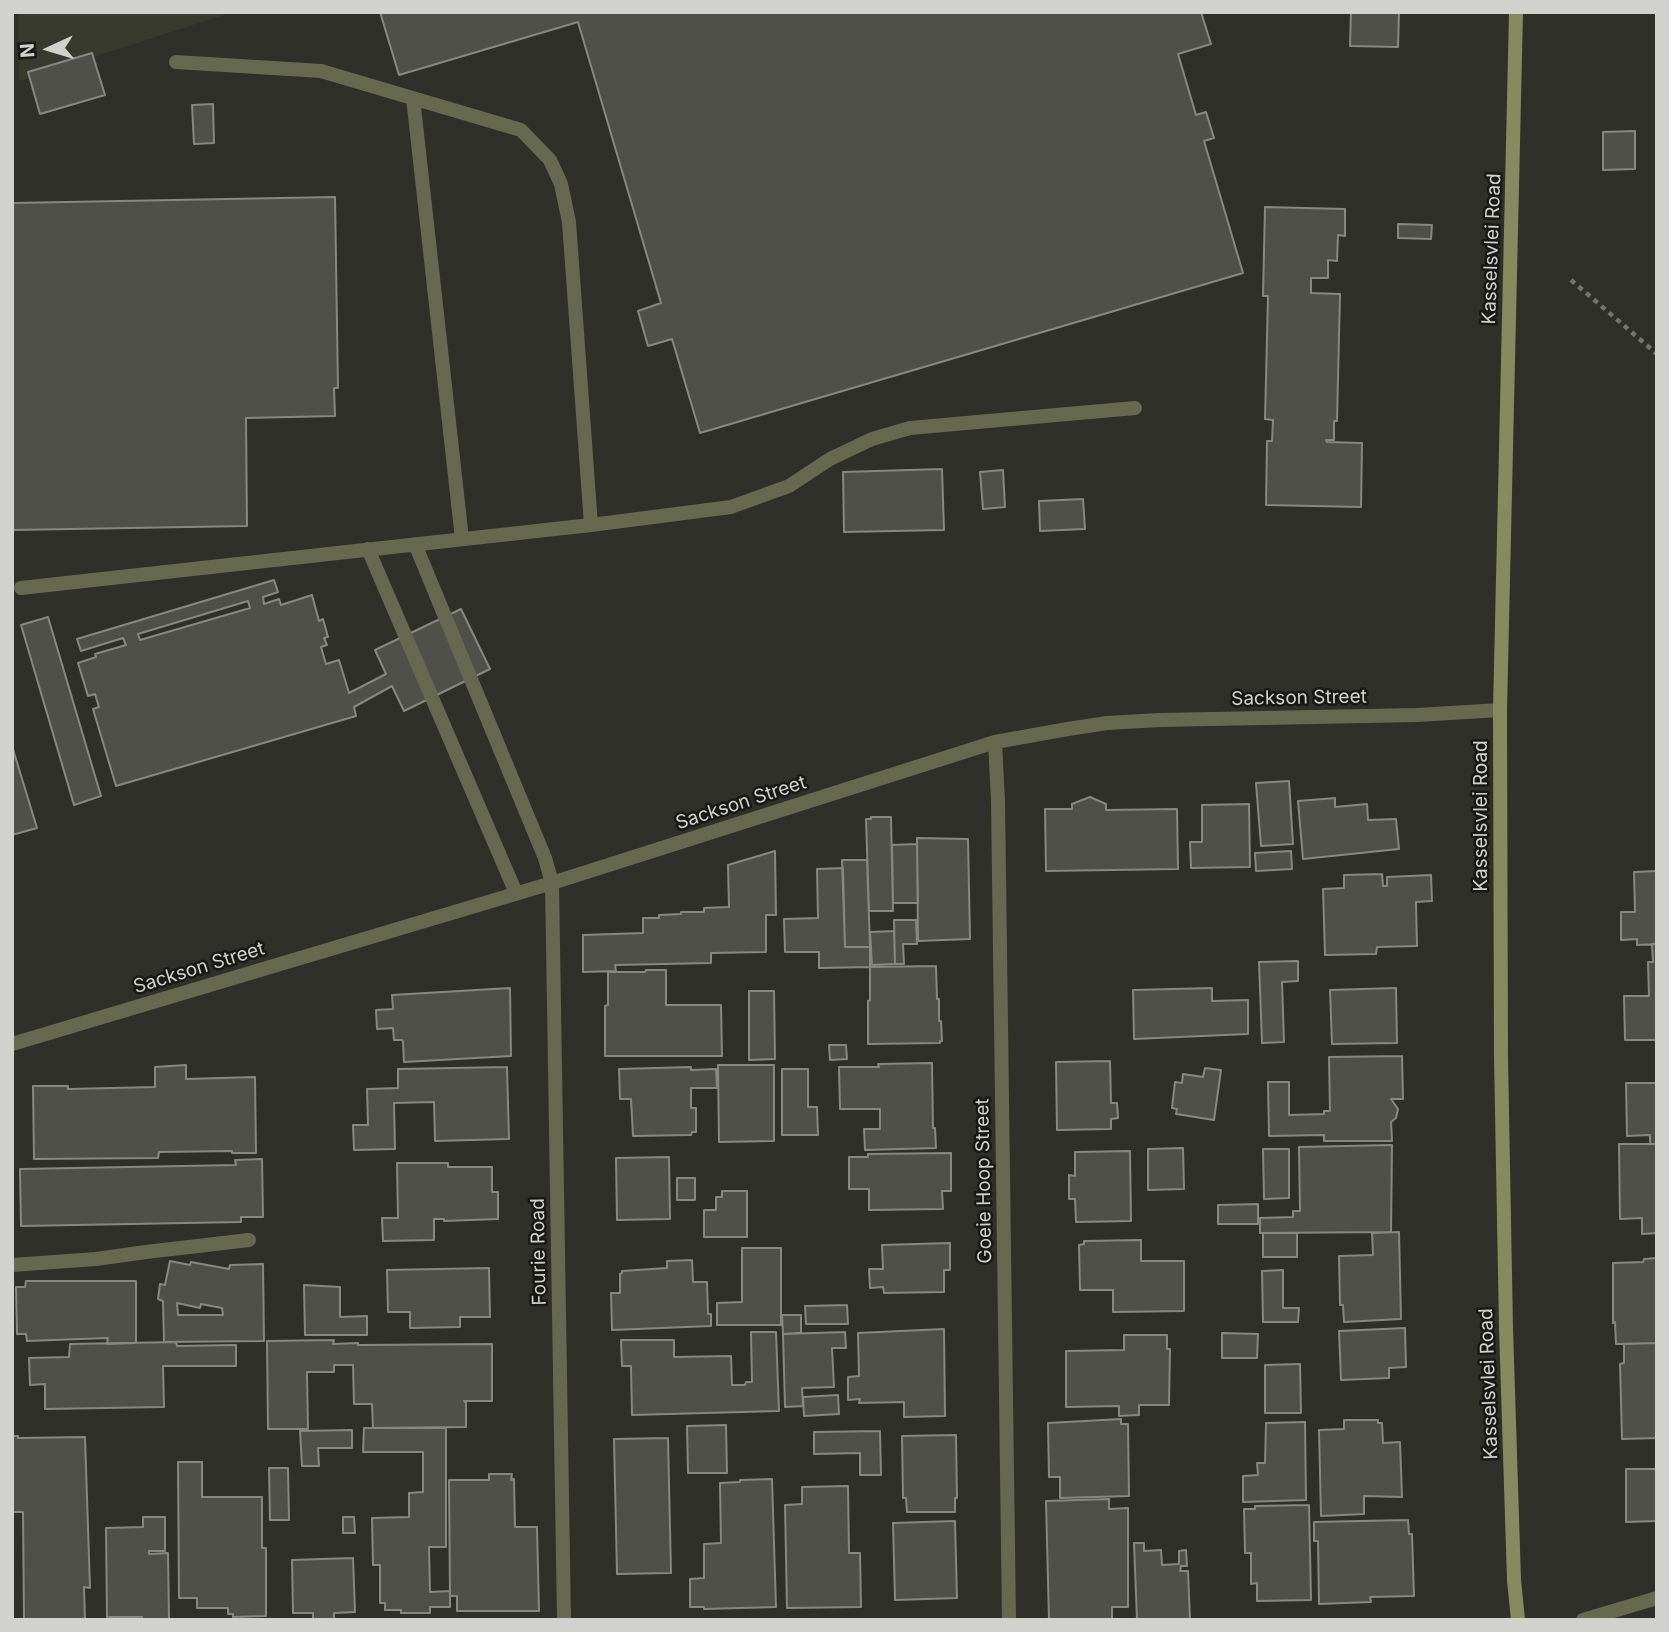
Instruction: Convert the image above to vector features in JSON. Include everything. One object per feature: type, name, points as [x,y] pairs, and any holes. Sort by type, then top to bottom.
[{"type":"street","name":"Kasselsvlei Road","points":[[1516,12],[1500,710],[1506,1328],[1514,1580],[1518,1620]]},
{"type":"street","points":[[176,62],[321,71],[521,130],[550,160],[561,184],[569,222],[591,525]]},
{"type":"street","points":[[413,98],[461,539]]},
{"type":"street","points":[[21,587],[591,525],[731,507],[789,486],[830,459],[872,439],[910,428],[1135,408]]},
{"type":"street","name":"Fourie Road","points":[[415,544],[545,858],[552,883],[564,1620]]},
{"type":"street","points":[[368,549],[516,893]]},
{"type":"street","name":"Sackson Street","points":[[12,1044],[552,883],[995,743],[1081,727],[1160,720],[1417,715],[1500,710]]},
{"type":"street","name":"Goeie Hoop Street","points":[[995,743],[1009,1620]]},
{"type":"street","points":[[12,1265],[96,1259],[249,1240]]},
{"type":"street","points":[[1583,1620],[1657,1598]]},
{"type":"path","points":[[1571,280],[1657,354]]},
{"type":"shaded area","points":[[18,12],[233,12],[19,81]]},
{"type":"building","points":[[380,12],[1201,12],[1211,44],[1178,54],[1196,115],[1206,112],[1214,138],[1204,141],[1243,273],[700,433],[672,339],[648,346],[638,311],[661,303],[578,22],[399,75]]},
{"type":"building","points":[[1351,12],[1399,12],[1398,47],[1350,46]]},
{"type":"building","points":[[92,53],[105,95],[40,114],[28,72]]},
{"type":"building","points":[[213,104],[214,143],[194,144],[192,105]]},
{"type":"building","points":[[1635,131],[1635,169],[1603,170],[1603,132]]},
{"type":"building","points":[[335,197],[338,388],[334,388],[335,416],[246,418],[247,526],[12,530],[12,203]]},
{"type":"building","points":[[1265,207],[1345,209],[1345,236],[1338,235],[1337,261],[1328,260],[1328,278],[1311,278],[1311,293],[1340,294],[1337,421],[1334,421],[1334,440],[1326,440],[1362,443],[1361,507],[1266,505],[1267,441],[1272,441],[1273,420],[1265,419],[1268,296],[1263,296]]},
{"type":"building","points":[[1398,224],[1432,225],[1431,239],[1398,238]]},
{"type":"building","points":[[942,469],[944,530],[844,532],[843,472]]},
{"type":"building","points":[[1003,470],[1005,507],[983,509],[980,472]]},
{"type":"building","points":[[1083,499],[1085,529],[1040,531],[1039,501]]},
{"type":"building","points":[[274,580],[278,592],[263,597],[264,604],[279,599],[281,605],[312,595],[319,621],[323,619],[328,637],[324,638],[327,645],[321,647],[326,664],[339,660],[349,693],[386,674],[375,650],[461,609],[490,669],[404,711],[392,686],[354,707],[356,716],[116,786],[93,709],[99,707],[95,694],[88,696],[78,663],[96,657],[95,654],[126,645],[123,638],[81,651],[77,639]],"holes":[[[248,601],[250,608],[140,640],[138,634]]]},
{"type":"building","points":[[48,617],[101,796],[74,805],[21,625]]},
{"type":"building","points":[[12,746],[37,828],[12,835]]},
{"type":"building","points":[[1289,781],[1293,844],[1261,846],[1256,783]]},
{"type":"building","points":[[1090,797],[1106,804],[1106,810],[1177,809],[1178,869],[1046,871],[1045,809],[1072,809],[1072,804]]},
{"type":"building","points":[[1335,798],[1335,807],[1367,804],[1368,820],[1396,819],[1399,849],[1303,859],[1298,801]]},
{"type":"building","points":[[1249,804],[1250,867],[1191,868],[1190,842],[1202,842],[1202,805]]},
{"type":"building","points":[[891,817],[893,911],[869,911],[866,819]]},
{"type":"building","points":[[917,838],[968,839],[970,939],[918,941]]},
{"type":"building","points":[[917,844],[918,903],[893,903],[892,845]]},
{"type":"building","points":[[775,851],[776,915],[766,915],[766,952],[711,953],[711,963],[615,965],[616,971],[583,972],[583,935],[643,933],[643,918],[659,918],[659,915],[681,912],[704,912],[704,908],[729,907],[728,865]]},
{"type":"building","points":[[1291,851],[1292,869],[1256,871],[1255,853]]},
{"type":"building","points":[[842,860],[867,860],[870,947],[845,947]]},
{"type":"building","points":[[843,868],[845,947],[870,947],[870,967],[819,968],[819,952],[785,952],[784,919],[818,918],[817,869]]},
{"type":"building","points":[[1657,871],[1657,944],[1637,945],[1637,939],[1621,940],[1621,912],[1635,912],[1634,872]]},
{"type":"building","points":[[1382,874],[1383,886],[1387,886],[1387,877],[1431,875],[1432,901],[1416,902],[1417,946],[1377,947],[1376,954],[1325,955],[1323,889],[1344,888],[1344,875]]},
{"type":"building","points":[[894,920],[916,920],[917,944],[903,944],[904,964],[895,964]]},
{"type":"building","points":[[894,931],[895,964],[872,965],[870,932]]},
{"type":"building","points":[[1652,944],[1657,944],[1657,1040],[1625,1040],[1624,996],[1649,996],[1648,962],[1653,962]]},
{"type":"building","points":[[1298,961],[1298,981],[1282,982],[1284,1042],[1262,1043],[1259,962]]},
{"type":"building","points":[[936,966],[942,1041],[868,1044],[870,967]]},
{"type":"building","points":[[666,970],[666,1005],[721,1005],[722,1056],[605,1056],[608,972]]},
{"type":"building","points":[[510,988],[511,1056],[404,1062],[403,1042],[394,1040],[393,1028],[377,1029],[376,1010],[393,1009],[392,995]]},
{"type":"building","points":[[1212,988],[1212,1001],[1248,1000],[1248,1034],[1134,1039],[1133,990]]},
{"type":"building","points":[[1396,988],[1397,1043],[1332,1044],[1330,990]]},
{"type":"building","points":[[749,991],[774,991],[775,1059],[749,1060]]},
{"type":"building","points":[[829,1045],[846,1045],[847,1059],[830,1060]]},
{"type":"building","points":[[1402,1056],[1403,1099],[1391,1099],[1398,1109],[1396,1118],[1391,1122],[1392,1141],[1324,1141],[1324,1135],[1269,1136],[1268,1082],[1289,1082],[1289,1115],[1324,1114],[1324,1111],[1330,1111],[1329,1057]]},
{"type":"building","points":[[1110,1061],[1111,1103],[1117,1103],[1118,1118],[1111,1119],[1111,1129],[1057,1130],[1056,1062]]},
{"type":"building","points":[[932,1063],[936,1148],[865,1150],[864,1129],[880,1129],[880,1109],[840,1109],[839,1067]]},
{"type":"building","points":[[186,1065],[186,1079],[255,1077],[256,1153],[159,1152],[158,1158],[34,1159],[33,1086],[68,1086],[68,1089],[155,1087],[155,1067]]},
{"type":"building","points":[[718,1065],[774,1065],[774,1141],[719,1142]]},
{"type":"building","points":[[507,1067],[509,1139],[435,1141],[434,1102],[394,1103],[395,1149],[354,1150],[353,1125],[368,1125],[367,1089],[398,1088],[398,1069]]},
{"type":"building","points":[[691,1067],[691,1070],[716,1069],[717,1088],[691,1088],[691,1108],[696,1108],[696,1132],[691,1135],[633,1136],[631,1099],[620,1099],[619,1069]]},
{"type":"building","points":[[1205,1068],[1221,1070],[1214,1120],[1176,1114],[1177,1109],[1172,1108],[1175,1082],[1182,1083],[1183,1074],[1203,1077]]},
{"type":"building","points":[[782,1069],[808,1069],[808,1107],[817,1107],[818,1135],[782,1135]]},
{"type":"building","points":[[1626,1083],[1657,1083],[1657,1144],[1650,1144],[1650,1135],[1627,1136]]},
{"type":"building","points":[[1619,1144],[1657,1144],[1657,1233],[1642,1234],[1642,1218],[1620,1219]]},
{"type":"building","points":[[1392,1145],[1391,1232],[1260,1233],[1260,1218],[1293,1217],[1293,1211],[1300,1211],[1299,1147]]},
{"type":"building","points":[[1183,1148],[1184,1189],[1148,1190],[1148,1149]]},
{"type":"building","points":[[1263,1149],[1289,1149],[1289,1198],[1264,1199]]},
{"type":"building","points":[[1130,1151],[1131,1221],[1076,1222],[1075,1199],[1069,1199],[1069,1175],[1075,1176],[1075,1152]]},
{"type":"building","points":[[951,1153],[951,1191],[942,1191],[943,1209],[869,1210],[869,1189],[849,1189],[849,1157],[868,1157],[868,1154]]},
{"type":"building","points":[[669,1157],[670,1219],[617,1220],[616,1158]]},
{"type":"building","points":[[262,1159],[263,1217],[241,1217],[241,1222],[21,1226],[20,1169],[236,1165],[235,1160]]},
{"type":"building","points":[[397,1163],[448,1163],[448,1167],[492,1167],[492,1192],[498,1192],[498,1219],[434,1219],[434,1240],[383,1241],[382,1218],[398,1218]]},
{"type":"building","points":[[677,1178],[695,1178],[695,1200],[677,1200]]},
{"type":"building","points":[[722,1191],[747,1191],[747,1237],[704,1237],[704,1210],[716,1210],[716,1197],[722,1197]]},
{"type":"building","points":[[1258,1204],[1258,1224],[1218,1224],[1218,1205]]},
{"type":"building","points":[[1399,1232],[1401,1319],[1344,1322],[1343,1305],[1340,1305],[1339,1256],[1373,1255],[1372,1233]]},
{"type":"building","points":[[1263,1233],[1297,1233],[1297,1257],[1263,1257]]},
{"type":"building","points":[[1141,1240],[1141,1261],[1184,1261],[1184,1311],[1113,1312],[1113,1290],[1080,1290],[1079,1245],[1084,1244],[1084,1241]]},
{"type":"building","points":[[950,1243],[950,1270],[944,1270],[944,1292],[884,1293],[883,1287],[870,1288],[869,1269],[883,1269],[882,1245]]},
{"type":"building","points":[[742,1248],[781,1248],[781,1325],[717,1325],[717,1303],[742,1302]]},
{"type":"building","points":[[1657,1258],[1657,1343],[1616,1344],[1615,1322],[1613,1323],[1613,1263],[1643,1262],[1644,1259]]},
{"type":"building","points":[[692,1260],[693,1282],[707,1282],[711,1326],[612,1330],[611,1293],[620,1293],[622,1271],[667,1268],[667,1261]]},
{"type":"building","points":[[170,1261],[229,1269],[230,1265],[263,1264],[264,1341],[164,1342],[163,1301],[158,1299],[160,1284],[165,1285]],"holes":[[[177,1303],[200,1308],[201,1304],[222,1308],[223,1315],[178,1315]]]},
{"type":"building","points":[[489,1268],[490,1317],[460,1317],[460,1327],[410,1328],[410,1312],[388,1312],[387,1270]]},
{"type":"building","points":[[1283,1270],[1283,1308],[1299,1308],[1298,1322],[1263,1322],[1262,1271]]},
{"type":"building","points":[[26,1281],[136,1281],[136,1343],[107,1344],[108,1338],[27,1341],[26,1334],[17,1334],[16,1287],[25,1287]]},
{"type":"building","points":[[304,1285],[340,1287],[340,1317],[367,1316],[367,1335],[305,1335]]},
{"type":"building","points":[[847,1305],[848,1324],[806,1324],[805,1306]]},
{"type":"building","points":[[782,1315],[801,1315],[801,1333],[783,1334]]},
{"type":"building","points":[[1405,1328],[1406,1367],[1389,1368],[1389,1378],[1341,1380],[1339,1331]]},
{"type":"building","points":[[944,1329],[945,1416],[904,1417],[904,1402],[859,1403],[860,1399],[848,1400],[848,1377],[859,1376],[858,1333]]},
{"type":"building","points":[[751,1332],[776,1332],[779,1411],[632,1415],[631,1366],[622,1366],[621,1340],[674,1340],[674,1357],[731,1356],[732,1385],[745,1385],[746,1382],[752,1382]]},
{"type":"building","points":[[845,1332],[846,1348],[832,1348],[834,1387],[802,1388],[803,1406],[785,1407],[783,1334]]},
{"type":"building","points":[[1222,1333],[1258,1334],[1257,1358],[1222,1358]]},
{"type":"building","points":[[1124,1335],[1167,1335],[1167,1349],[1170,1349],[1169,1405],[1139,1405],[1139,1415],[1119,1416],[1119,1406],[1066,1407],[1066,1351],[1124,1350]]},
{"type":"building","points":[[334,1340],[333,1344],[358,1345],[492,1344],[492,1401],[464,1401],[466,1427],[373,1428],[372,1404],[354,1404],[353,1365],[334,1365],[334,1372],[307,1372],[308,1429],[268,1429],[267,1341]]},
{"type":"building","points":[[176,1342],[177,1346],[236,1345],[236,1366],[163,1366],[164,1407],[45,1409],[45,1384],[30,1385],[29,1358],[69,1357],[70,1344]]},
{"type":"building","points":[[1657,1343],[1657,1438],[1622,1439],[1620,1364],[1624,1363],[1624,1344]]},
{"type":"building","points":[[1300,1364],[1301,1413],[1265,1413],[1265,1365]]},
{"type":"building","points":[[838,1395],[839,1414],[804,1416],[803,1397]]},
{"type":"building","points":[[1121,1419],[1121,1424],[1128,1424],[1129,1496],[1060,1498],[1060,1477],[1049,1477],[1048,1423]]},
{"type":"building","points":[[1344,1420],[1378,1420],[1378,1423],[1382,1423],[1383,1443],[1400,1442],[1402,1497],[1364,1496],[1364,1514],[1321,1516],[1319,1430],[1344,1429]]},
{"type":"building","points":[[1305,1422],[1306,1500],[1243,1502],[1243,1476],[1258,1475],[1257,1463],[1265,1463],[1266,1423]]},
{"type":"building","points":[[726,1425],[727,1473],[688,1473],[687,1426]]},
{"type":"building","points":[[364,1428],[446,1428],[446,1547],[429,1547],[430,1592],[450,1591],[450,1607],[430,1607],[430,1613],[401,1613],[401,1610],[385,1610],[385,1603],[380,1603],[380,1565],[373,1565],[372,1518],[409,1517],[409,1493],[423,1492],[423,1452],[363,1452]]},
{"type":"building","points":[[352,1430],[352,1448],[318,1448],[319,1466],[302,1466],[300,1431]]},
{"type":"building","points":[[880,1431],[881,1475],[860,1475],[860,1453],[814,1454],[814,1432]]},
{"type":"building","points":[[956,1435],[955,1512],[907,1512],[906,1498],[903,1498],[902,1436]]},
{"type":"building","points":[[12,1436],[85,1437],[90,1588],[84,1587],[85,1620],[24,1620],[23,1512],[12,1512]]},
{"type":"building","points":[[668,1438],[671,1573],[617,1574],[614,1439]]},
{"type":"building","points":[[178,1462],[202,1462],[202,1497],[262,1497],[262,1548],[266,1548],[266,1616],[233,1617],[233,1614],[228,1614],[228,1608],[197,1608],[197,1598],[179,1598]]},
{"type":"building","points":[[269,1468],[288,1468],[289,1520],[270,1520]]},
{"type":"building","points":[[1626,1469],[1657,1469],[1657,1521],[1626,1522]]},
{"type":"building","points":[[489,1474],[512,1474],[515,1527],[537,1527],[539,1611],[457,1611],[457,1596],[450,1596],[449,1480],[489,1480]]},
{"type":"building","points":[[772,1479],[776,1607],[690,1607],[690,1579],[704,1578],[704,1544],[721,1543],[720,1483]]},
{"type":"building","points":[[848,1486],[849,1553],[860,1553],[861,1607],[787,1608],[785,1505],[802,1504],[802,1487]]},
{"type":"building","points":[[1109,1499],[1109,1509],[1128,1508],[1128,1607],[1112,1607],[1112,1620],[1049,1620],[1046,1501]]},
{"type":"building","points":[[1309,1505],[1311,1600],[1257,1601],[1257,1583],[1251,1584],[1251,1553],[1245,1553],[1244,1509],[1255,1509],[1255,1506]]},
{"type":"building","points":[[143,1517],[165,1517],[165,1551],[149,1551],[149,1554],[168,1553],[169,1620],[107,1617],[106,1528],[143,1527]]},
{"type":"building","points":[[343,1517],[354,1517],[355,1533],[343,1533]]},
{"type":"building","points":[[1408,1520],[1409,1534],[1412,1534],[1414,1596],[1370,1597],[1371,1602],[1319,1604],[1318,1541],[1314,1541],[1314,1522]]},
{"type":"building","points":[[955,1521],[957,1598],[895,1600],[893,1523]]},
{"type":"building","points":[[1134,1543],[1144,1543],[1144,1551],[1161,1550],[1162,1565],[1179,1564],[1179,1551],[1186,1550],[1187,1566],[1181,1566],[1180,1571],[1188,1571],[1190,1620],[1137,1620]]},
{"type":"building","points":[[353,1558],[355,1612],[334,1613],[334,1620],[313,1620],[313,1613],[293,1613],[292,1560]]}]
